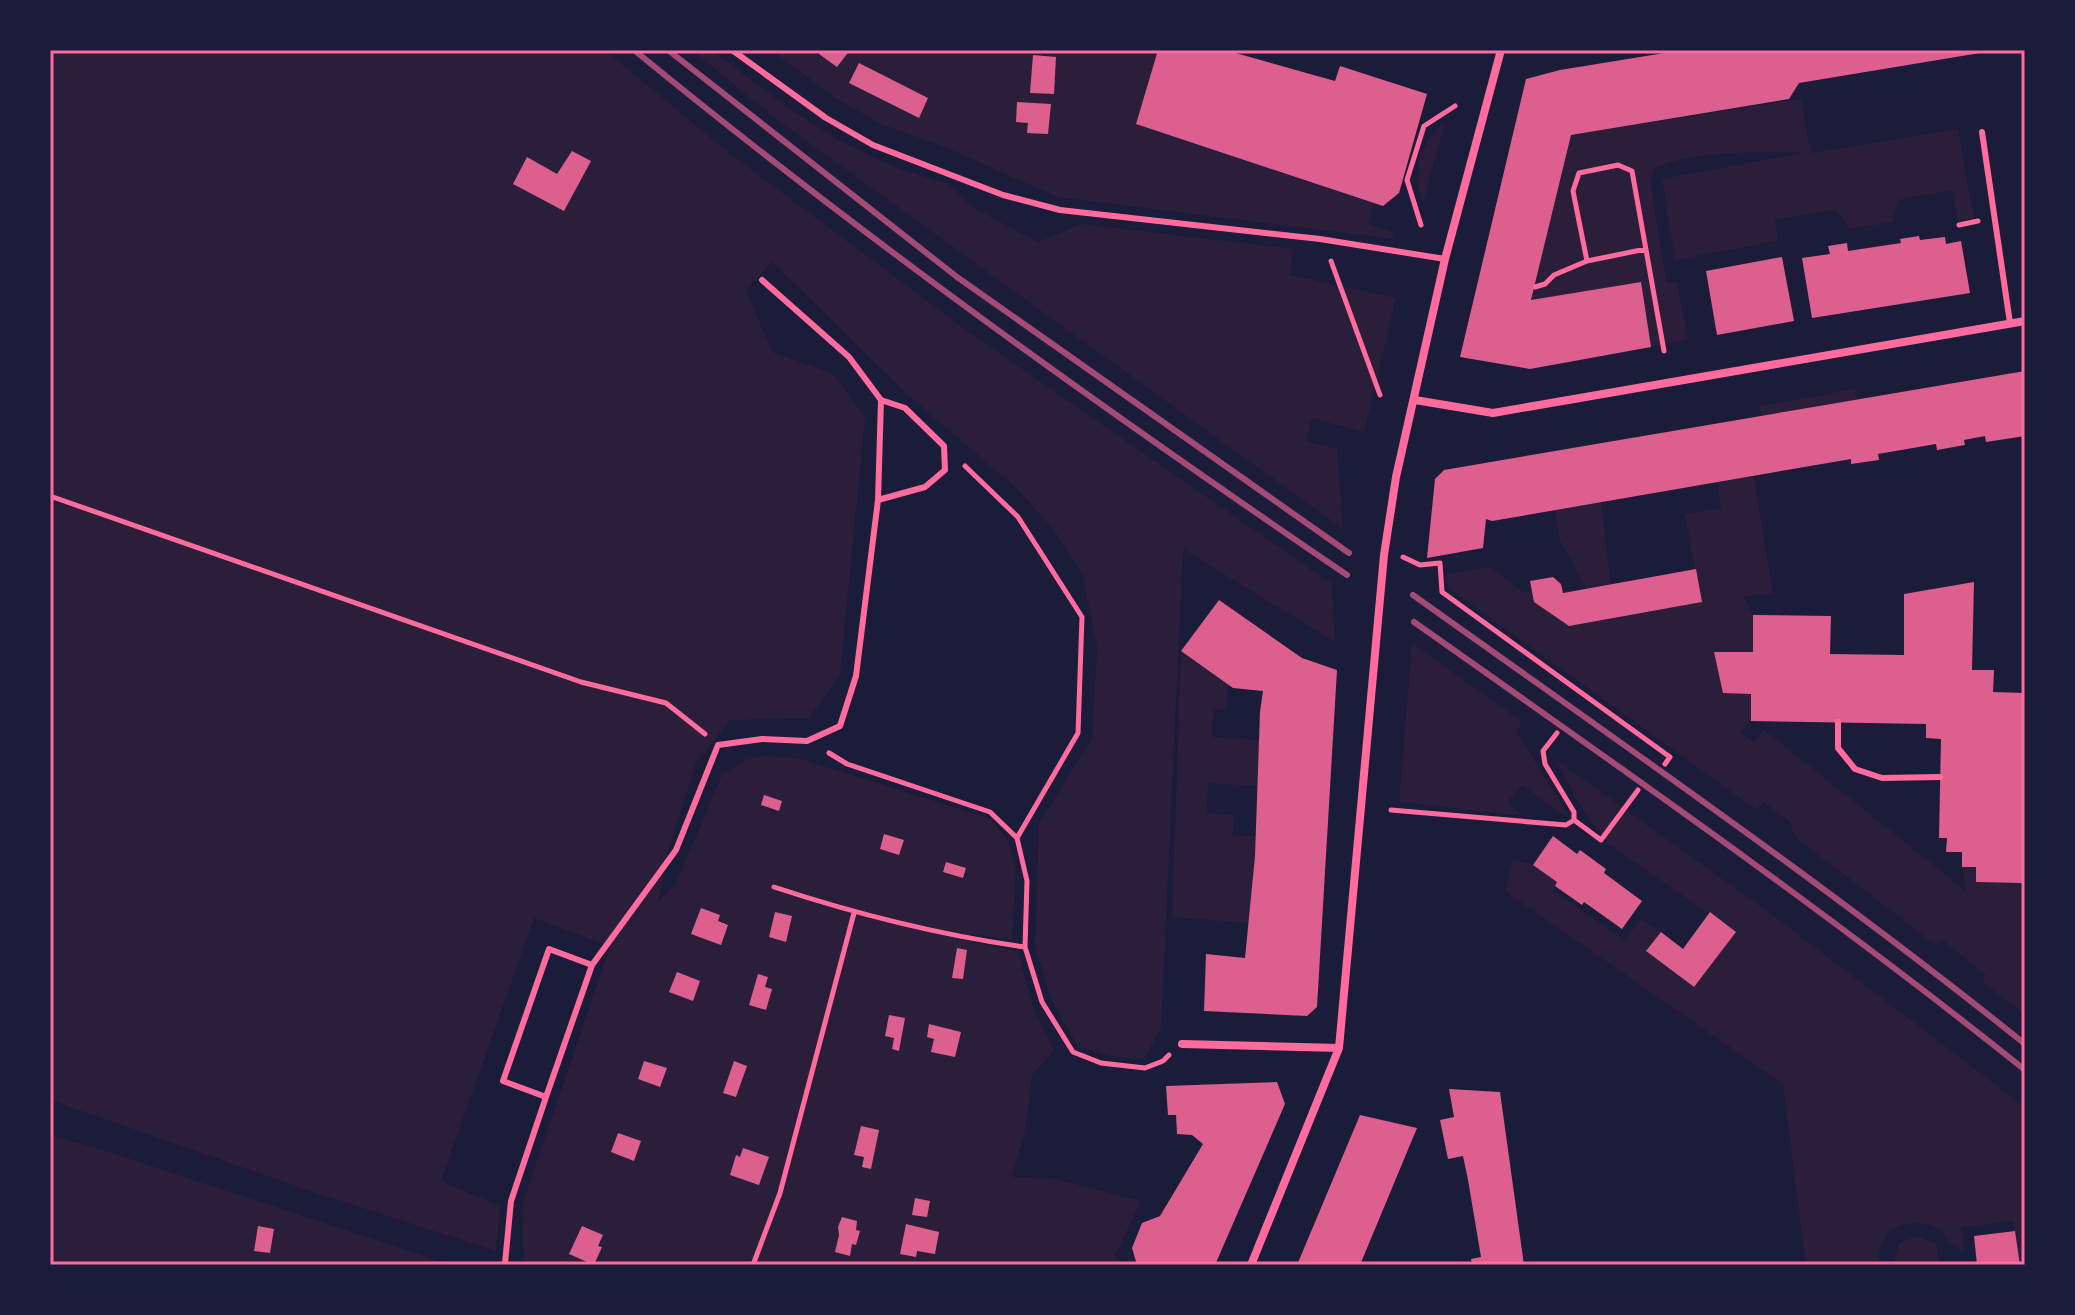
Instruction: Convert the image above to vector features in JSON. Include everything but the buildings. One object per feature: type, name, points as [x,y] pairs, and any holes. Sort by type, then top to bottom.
[{"type":"street","points":[[1251,1265],[1339,1048],[1384,552],[1396,477],[1445,259],[1501,50]]},
{"type":"street","points":[[1415,400],[1493,413],[2025,321]]},
{"type":"street","points":[[1182,1044],[1339,1048]]},
{"type":"lane","points":[[732,50],[826,118],[873,145],[1003,195],[1060,210],[1320,239],[1445,259]]},
{"type":"lane","points":[[1982,132],[2010,323]]},
{"type":"lane","points":[[762,280],[849,357],[881,400],[905,408],[944,446],[945,470],[925,487],[878,500]]},
{"type":"lane","points":[[505,1263],[511,1201],[592,965],[676,850],[718,745],[762,739],[807,741],[840,726],[856,676],[878,500],[881,400]]},
{"type":"lane","points":[[1838,722],[1838,748],[1855,769],[1882,778],[1940,777]]},
{"type":"lane","points":[[546,1097],[503,1081],[549,949],[592,965]]},
{"type":"path","points":[[1421,225],[1407,180],[1424,126],[1455,106]]},
{"type":"path","points":[[1587,261],[1573,191],[1579,173],[1618,165],[1627,167],[1632,171],[1664,351]]},
{"type":"path","points":[[1320,239],[1328,252],[1380,395]]},
{"type":"path","points":[[1535,287],[1587,261],[1646,249]]},
{"type":"path","points":[[944,446],[1018,517],[1082,617],[1078,733],[1017,838]]},
{"type":"path","points":[[50,496],[581,682],[666,703],[718,745]]},
{"type":"path","points":[[1384,552],[1420,565],[1440,563],[1442,592],[1670,757],[1665,764]]},
{"type":"path","points":[[1557,733],[1543,751],[1545,764],[1574,812],[1574,820]]},
{"type":"path","points":[[807,741],[847,764],[990,812],[1017,838],[1027,881],[1025,947],[1042,1002],[1073,1052],[1101,1063],[1145,1068]]},
{"type":"path","points":[[1574,820],[1601,840],[1638,790]]},
{"type":"path","points":[[1391,810],[1566,825],[1574,820]]},
{"type":"path","points":[[774,887],[854,913],[970,939],[1025,947]]},
{"type":"path","points":[[753,1265],[780,1193],[854,913]]},
{"type":"shaded area","points":[[50,50],[604,50],[732,155],[963,328],[1332,584],[1335,642],[1183,549],[1161,1029],[1143,1060],[1110,1056],[1078,1047],[1051,999],[1035,947],[1039,823],[1092,739],[1097,647],[1082,573],[1054,530],[1016,488],[909,396],[772,262],[746,290],[772,352],[832,373],[865,417],[840,675],[809,718],[730,720],[696,763],[668,851],[658,903],[677,881],[722,775],[745,760],[764,756],[798,758],[991,819],[1009,842],[1016,868],[1012,940],[972,934],[971,942],[1017,951],[1035,1012],[1054,1051],[1032,1075],[1025,1131],[1012,1177],[1055,1179],[1141,1201],[1114,1258],[1122,1262],[1121,1265],[524,1265],[522,1205],[610,947],[534,918],[441,1181],[500,1206],[496,1251],[310,1191],[50,1100]]},
{"type":"shaded area","points":[[692,50],[712,50],[783,104],[838,140],[894,167],[948,184],[972,207],[1038,242],[1081,224],[1293,249],[1290,275],[1396,298],[1364,432],[1311,418],[1306,441],[1337,449],[1343,529],[775,118]]},
{"type":"shaded area","points":[[771,50],[1158,50],[1136,124],[1373,203],[1368,224],[1393,232],[1394,239],[1057,197],[947,148],[881,124],[834,97]]},
{"type":"shaded area","points":[[1801,99],[1811,153],[1958,129],[1974,219],[1958,221],[1953,190],[1898,200],[1893,222],[1850,229],[1835,209],[1775,220],[1778,241],[1675,260],[1662,179],[1802,153],[1747,152],[1690,158],[1655,168],[1650,180],[1667,283],[1677,282],[1688,340],[1651,347],[1640,282],[1531,300],[1571,135]]},
{"type":"shaded area","points":[[1445,122],[1423,203],[1418,181],[1420,159],[1429,139]]},
{"type":"shaded area","points":[[1855,389],[1856,400],[1762,417],[1760,406]]},
{"type":"shaded area","points":[[1754,476],[1773,593],[1744,597],[1753,615],[1753,652],[1714,652],[1751,694],[1751,721],[1740,732],[1753,742],[1764,730],[1966,891],[1962,867],[1976,867],[1976,882],[2021,883],[2022,850],[2025,850],[2025,1015],[1982,981],[1986,975],[1942,940],[1937,946],[1794,836],[1790,822],[1763,802],[1757,810],[1448,588],[1446,574],[1490,567],[1523,592],[1532,591],[1535,602],[1569,626],[1701,602],[1685,514],[1721,508],[1717,482]]},
{"type":"shaded area","points":[[1601,502],[1611,584],[1587,589],[1560,541],[1555,510]]},
{"type":"shaded area","points":[[1412,643],[1522,722],[1516,731],[1568,814],[1566,817],[1522,785],[1508,802],[1523,816],[1399,802]]},
{"type":"shaded area","points":[[1181,651],[1228,684],[1226,709],[1213,709],[1212,737],[1260,740],[1258,786],[1208,783],[1207,813],[1234,815],[1233,835],[1256,836],[1249,923],[1172,917]]},
{"type":"shaded area","points":[[1556,760],[1767,911],[2025,1107],[2025,1265],[2020,1265],[2013,1221],[1961,1227],[1964,1252],[1936,1227],[1912,1223],[1896,1227],[1884,1238],[1879,1265],[1806,1265],[1783,1084],[1505,891],[1513,859],[1533,865],[1557,882],[1553,890],[1625,940],[1641,919],[1661,932],[1647,952],[1693,987],[1735,932],[1607,843],[1581,807]]},
{"type":"shaded area","points":[[50,1135],[103,1150],[452,1265],[50,1265]]},
{"type":"shaded area","points":[[1917,1236],[1936,1244],[1940,1265],[1893,1265],[1899,1243]]},
{"type":"railway","points":[[634,50],[895,255],[1347,575]]},
{"type":"railway","points":[[668,50],[957,277],[1349,553]]},
{"type":"railway","points":[[1413,595],[1799,871],[2025,1044]]},
{"type":"railway","points":[[1414,622],[1800,897],[2025,1070]]}]
